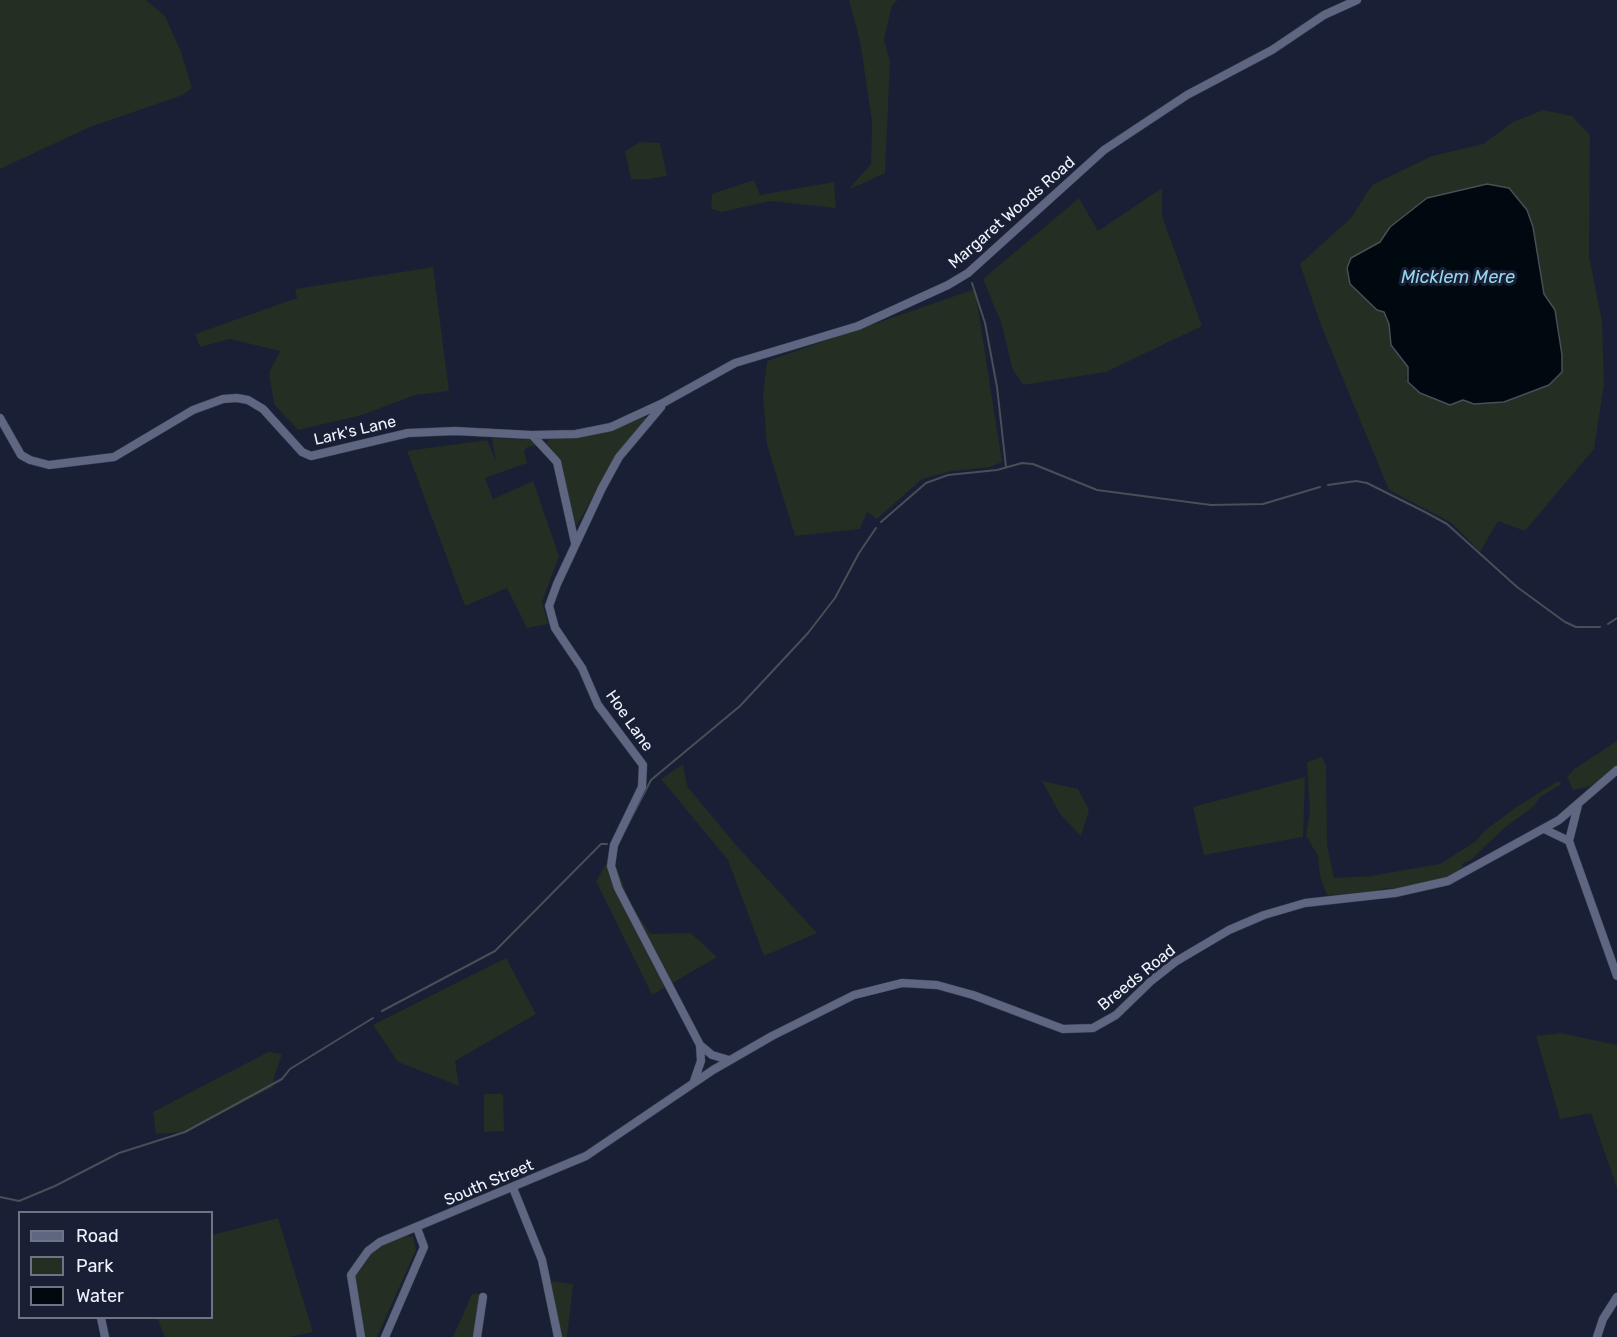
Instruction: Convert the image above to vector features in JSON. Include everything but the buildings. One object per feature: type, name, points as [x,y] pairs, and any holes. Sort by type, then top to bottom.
[{"type":"street","name":"Margaret Woods Road","points":[[663,403],[735,363],[858,326],[948,285],[968,273],[1104,150],[1187,95],[1272,50],[1324,15],[1357,0]]},
{"type":"street","name":"Lark's Lane","points":[[0,418],[21,454],[30,460],[50,465],[114,457],[193,410],[223,399],[248,400],[263,409],[302,452],[311,456],[408,433],[442,431],[532,435],[576,434],[611,427],[663,403]]},
{"type":"street","name":"Hoe Lane","points":[[663,403],[620,457],[585,520],[549,606],[555,628],[582,668],[598,705],[639,758],[645,775],[642,787],[614,845],[612,866],[618,888],[700,1045]]},
{"type":"street","points":[[532,435],[540,440],[557,462],[575,543]]},
{"type":"street","name":"Breeds Road","points":[[694,1082],[729,1060],[854,995],[902,983],[936,985],[973,994],[1063,1029],[1093,1028],[1116,1015],[1151,981],[1175,962],[1229,930],[1264,915],[1305,903],[1395,893],[1448,881],[1544,829],[1578,804],[1617,770]]},
{"type":"street","points":[[1578,804],[1569,841],[1617,976]]},
{"type":"street","points":[[1544,829],[1569,841]]},
{"type":"street","points":[[700,1045],[712,1055],[729,1060]]},
{"type":"street","points":[[694,1082],[701,1061],[700,1045]]},
{"type":"street","name":"South Street","points":[[361,1337],[351,1275],[354,1266],[368,1251],[380,1242],[586,1156],[694,1082]]},
{"type":"street","points":[[513,1188],[542,1260],[558,1337]]},
{"type":"street","points":[[385,1337],[424,1247],[417,1228]]},
{"type":"street","points":[[477,1337],[483,1297]]},
{"type":"street","points":[[1597,1337],[1603,1319],[1617,1297]]},
{"type":"street","points":[[101,1319],[105,1337]]},
{"type":"green space","points":[[0,0],[146,0],[165,16],[181,52],[192,88],[183,95],[90,127],[0,169]]},
{"type":"green space","points":[[849,0],[898,0],[892,5],[884,40],[890,61],[885,173],[848,190],[871,164],[872,121],[860,41]]},
{"type":"green space","points":[[1543,110],[1572,116],[1590,135],[1589,256],[1602,321],[1604,385],[1594,449],[1525,531],[1498,521],[1480,552],[1452,523],[1389,490],[1322,328],[1300,264],[1351,218],[1372,185],[1432,156],[1483,144],[1513,122]],"holes":[[[1486,184],[1501,188],[1507,187],[1536,246],[1544,294],[1555,310],[1559,329],[1562,373],[1549,385],[1504,402],[1474,404],[1463,400],[1450,405],[1420,393],[1406,378],[1408,367],[1389,336],[1389,324],[1384,312],[1350,284],[1351,258],[1380,242],[1391,227],[1427,198]]]},
{"type":"green space","points":[[640,142],[660,143],[667,176],[631,179],[625,151]]},
{"type":"green space","points":[[754,180],[760,195],[834,182],[836,208],[770,201],[722,212],[711,209],[712,194]]},
{"type":"green space","points":[[1162,188],[1162,216],[1202,326],[1106,372],[1023,385],[1012,368],[1002,325],[983,279],[1079,198],[1098,231]]},
{"type":"green space","points":[[433,267],[449,391],[415,395],[362,415],[298,430],[274,404],[269,373],[280,351],[230,339],[200,347],[195,334],[297,298],[295,289]]},
{"type":"green space","points":[[975,289],[1002,462],[990,467],[952,471],[922,479],[877,519],[867,512],[860,529],[795,536],[767,445],[763,396],[767,361]]},
{"type":"green space","points":[[645,417],[646,420],[605,475],[577,525],[573,523],[560,461],[546,444],[549,439],[598,434]]},
{"type":"green space","points":[[492,438],[532,440],[539,445],[527,447],[524,452],[527,463],[485,478],[493,499],[533,481],[559,556],[542,602],[548,624],[527,628],[507,588],[465,606],[407,451],[487,440],[496,461]]},
{"type":"green space","points":[[1617,741],[1617,766],[1591,786],[1573,790],[1567,777],[1574,769]]},
{"type":"green space","points":[[1322,757],[1326,766],[1327,845],[1334,878],[1370,876],[1440,864],[1476,841],[1484,831],[1515,808],[1558,781],[1562,784],[1540,797],[1534,806],[1503,829],[1471,860],[1463,863],[1462,867],[1471,865],[1454,877],[1399,890],[1387,888],[1370,892],[1327,895],[1320,876],[1318,856],[1306,836],[1310,810],[1307,762]]},
{"type":"green space","points":[[683,764],[687,786],[736,845],[817,933],[764,956],[728,860],[661,779]]},
{"type":"green space","points":[[1305,777],[1303,837],[1204,855],[1193,807]]},
{"type":"green space","points":[[1042,781],[1078,789],[1089,810],[1081,836],[1060,814]]},
{"type":"green space","points":[[612,854],[629,901],[650,934],[691,933],[717,957],[652,995],[596,881]]},
{"type":"green space","points":[[506,958],[536,1014],[455,1061],[459,1086],[398,1062],[373,1025]]},
{"type":"green space","points":[[1561,1033],[1617,1045],[1617,1188],[1591,1113],[1560,1119],[1536,1036]]},
{"type":"green space","points":[[268,1052],[282,1054],[273,1087],[185,1132],[156,1134],[153,1112]]},
{"type":"green space","points":[[484,1094],[503,1094],[504,1131],[484,1132]]},
{"type":"green space","points":[[278,1218],[313,1332],[289,1337],[165,1337],[157,1319],[213,1319],[213,1235]]},
{"type":"green space","points":[[401,1235],[413,1237],[416,1250],[377,1337],[362,1337],[354,1279],[358,1268],[367,1254]]},
{"type":"green space","points":[[551,1281],[573,1284],[567,1337],[561,1337]]},
{"type":"green space","points":[[472,1294],[481,1294],[473,1337],[453,1337]]},
{"type":"water","name":"Micklem Mere","points":[[1487,184],[1509,188],[1527,210],[1533,227],[1544,294],[1555,310],[1562,355],[1562,372],[1549,385],[1504,402],[1474,404],[1463,400],[1450,405],[1420,393],[1408,382],[1408,367],[1391,345],[1389,324],[1384,312],[1377,310],[1350,284],[1347,268],[1351,258],[1380,242],[1390,227],[1427,198]]},
{"type":"waterway","points":[[972,283],[985,323],[997,387],[1006,467]]},
{"type":"waterway","points":[[881,522],[926,483],[948,475],[997,470],[1022,463],[1033,464],[1097,490],[1211,505],[1263,504],[1320,487]]},
{"type":"waterway","points":[[1328,485],[1356,481],[1367,483],[1425,512],[1447,524],[1517,587],[1565,622],[1576,627],[1600,627]]},
{"type":"waterway","points":[[624,832],[651,780],[740,706],[808,633],[835,598],[859,553],[876,528]]},
{"type":"waterway","points":[[1608,624],[1617,618]]},
{"type":"waterway","points":[[382,1011],[495,951],[601,844],[607,844]]},
{"type":"waterway","points":[[0,1197],[19,1201],[55,1186],[119,1153],[185,1132],[282,1079],[290,1069],[373,1018]]}]
